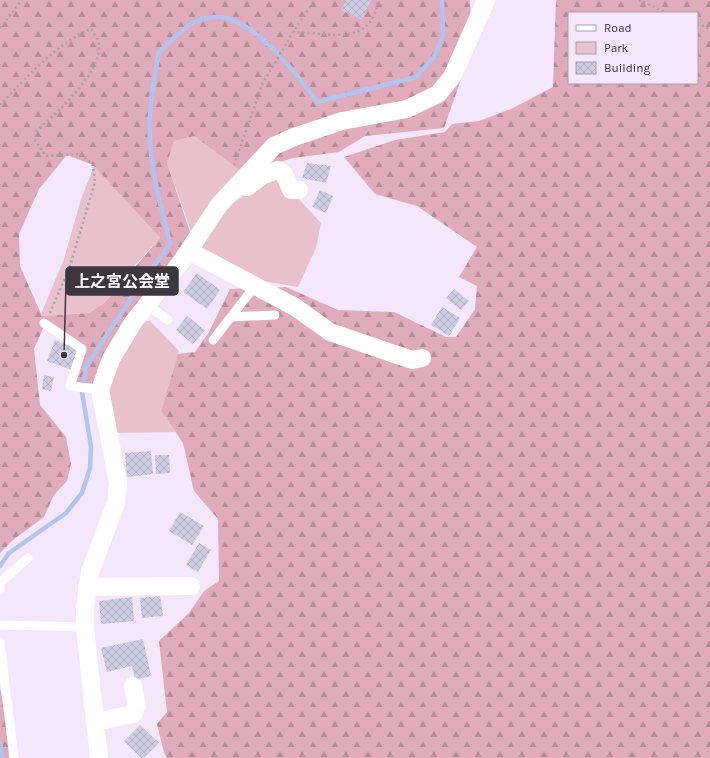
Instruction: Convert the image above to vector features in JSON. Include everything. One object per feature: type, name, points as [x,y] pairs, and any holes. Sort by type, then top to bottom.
[{"type":"street","points":[[99,758],[85,627],[87,587],[94,560],[116,503],[118,482],[94,389],[111,359],[147,305],[189,251],[220,205],[274,146],[294,137],[342,121],[407,109],[438,94],[452,77],[486,0]]},
{"type":"street","points":[[220,205],[230,200],[263,174],[278,170],[284,174],[291,190],[299,190]]},
{"type":"street","points":[[189,251],[295,307],[330,332],[412,360],[422,358]]},
{"type":"street","points":[[87,587],[190,586]]},
{"type":"street","points":[[95,722],[133,714],[137,706],[133,686]]},
{"type":"lane","points":[[213,340],[254,286]]},
{"type":"lane","points":[[147,305],[168,320]]},
{"type":"lane","points":[[231,317],[275,314]]},
{"type":"lane","points":[[44,323],[82,349],[70,386],[94,389]]},
{"type":"lane","points":[[0,590],[2,582],[28,558]]},
{"type":"lane","points":[[0,625],[85,627]]},
{"type":"lane","points":[[0,642],[14,758]]},
{"type":"path","points":[[0,28],[22,0]]},
{"type":"path","points":[[293,32],[342,34],[360,32],[372,21],[378,0]]},
{"type":"path","points":[[639,0],[666,12]]},
{"type":"path","points":[[233,168],[262,85],[293,32],[312,4]]},
{"type":"path","points":[[698,24],[710,28]]},
{"type":"path","points":[[0,105],[28,75],[79,34],[91,29],[99,44],[98,57],[78,91],[37,131],[35,140],[46,156],[81,154],[93,165],[94,182],[70,266],[44,323]]},
{"type":"green space","points":[[0,0],[470,0],[472,48],[444,128],[365,136],[339,152],[293,158],[277,163],[250,178],[194,136],[174,141],[167,163],[191,235],[98,384],[76,382],[84,351],[45,324],[34,349],[40,405],[66,437],[71,464],[67,481],[54,495],[44,517],[13,540],[0,553]],"holes":[[[67,155],[93,165],[160,238],[104,303],[89,313],[42,316],[20,266],[19,234],[39,189]]]},
{"type":"green space","points":[[556,0],[710,0],[710,758],[167,758],[164,753],[157,724],[167,712],[159,641],[189,613],[204,591],[219,581],[218,519],[194,491],[183,443],[161,411],[178,354],[195,352],[209,332],[230,289],[286,287],[338,310],[394,312],[446,337],[456,337],[475,309],[477,286],[459,277],[477,247],[417,206],[375,194],[344,157],[395,140],[445,132],[452,124],[479,121],[513,108],[553,87]]},
{"type":"green space","points":[[194,136],[250,178],[233,203],[276,174],[321,223],[316,248],[298,287],[258,280],[197,248],[167,163],[172,141]]},
{"type":"green space","points":[[94,166],[160,238],[124,277],[104,303],[89,313],[43,316],[41,314],[64,259],[81,199]]},
{"type":"green space","points":[[150,321],[179,351],[161,411],[175,432],[117,433],[108,383],[138,322]]},
{"type":"green space","points":[[0,688],[14,755],[15,758],[0,758]]},
{"type":"building","points":[[346,0],[371,0],[362,20],[341,10]]},
{"type":"building","points":[[307,163],[331,166],[326,183],[302,178]]},
{"type":"building","points":[[320,190],[333,196],[326,213],[312,207]]},
{"type":"building","points":[[197,273],[220,290],[207,309],[183,292]]},
{"type":"building","points":[[454,289],[469,301],[461,310],[446,298]]},
{"type":"building","points":[[442,307],[460,318],[449,336],[431,325]]},
{"type":"building","points":[[187,316],[205,330],[193,344],[176,330]]},
{"type":"building","points":[[55,340],[80,350],[72,370],[47,361]]},
{"type":"building","points":[[44,375],[54,377],[51,391],[42,389]]},
{"type":"building","points":[[151,451],[153,474],[127,477],[125,453]]},
{"type":"building","points":[[155,455],[169,455],[170,473],[156,474]]},
{"type":"building","points":[[180,512],[204,526],[192,545],[169,531]]},
{"type":"building","points":[[199,543],[211,550],[198,572],[186,565]]},
{"type":"building","points":[[160,596],[163,616],[142,618],[140,598]]},
{"type":"building","points":[[132,597],[134,621],[101,624],[99,601]]},
{"type":"building","points":[[143,639],[151,676],[135,680],[132,666],[107,672],[101,648]]},
{"type":"building","points":[[140,725],[159,743],[144,758],[141,758],[124,741]]},
{"type":"waterway","points":[[0,566],[9,553],[66,513],[82,493],[90,468],[91,447],[82,392],[86,367],[131,298],[170,244],[152,165],[150,138],[153,84],[159,52],[182,30],[192,23],[211,18],[226,18],[239,23],[265,41],[289,65],[317,102],[416,77],[434,57],[443,36],[442,0]]},
{"type":"waterway","points":[[0,743],[3,758]]},
{"type":"place","name":"上之宮公会堂","points":[[64,355]]}]
